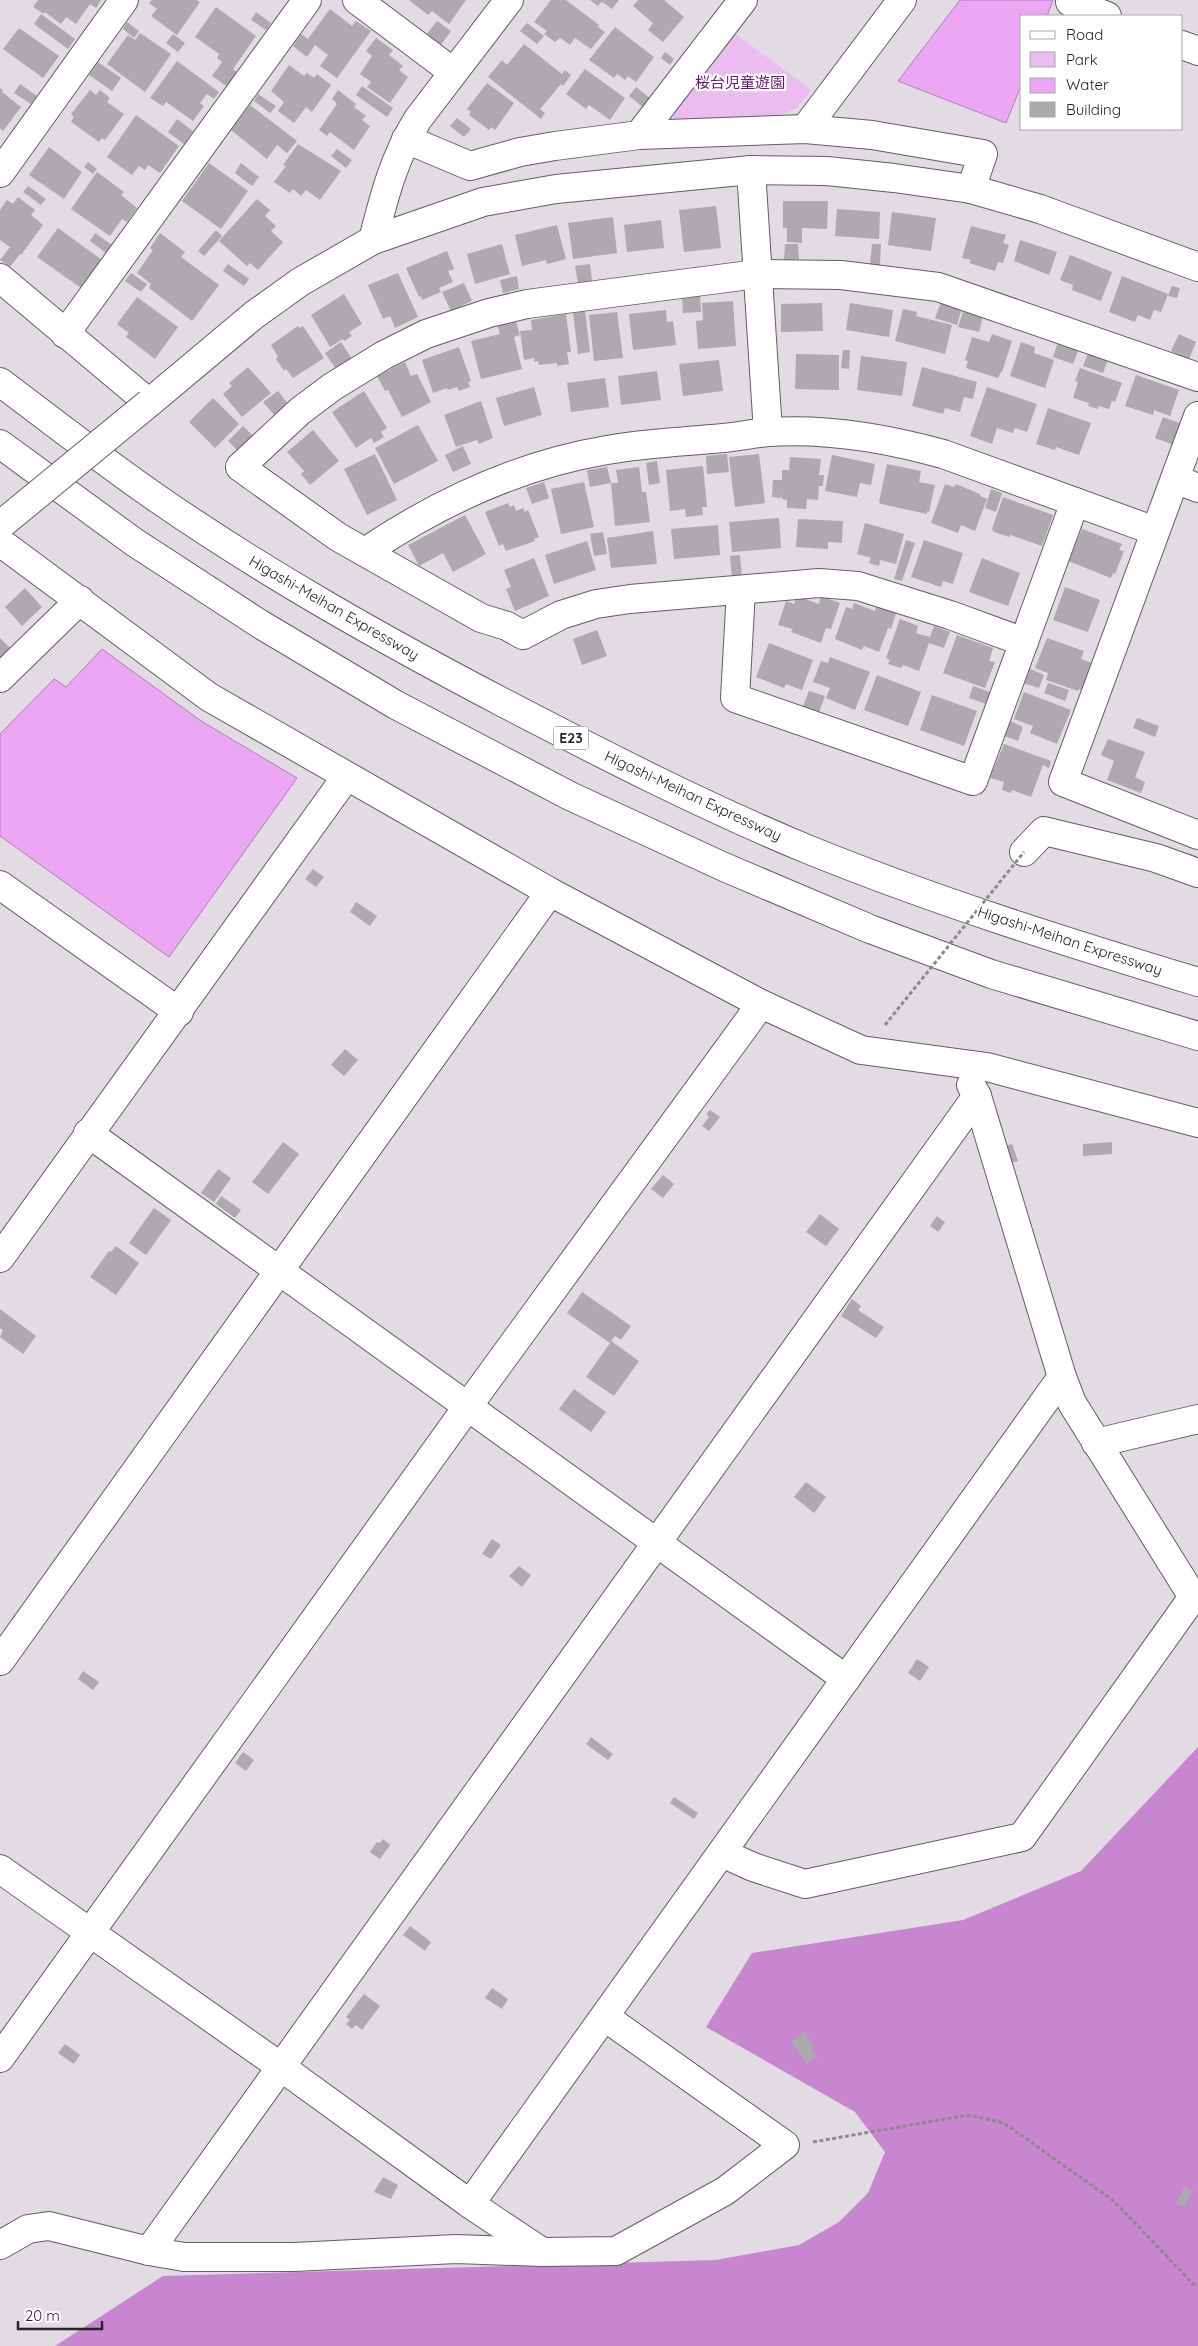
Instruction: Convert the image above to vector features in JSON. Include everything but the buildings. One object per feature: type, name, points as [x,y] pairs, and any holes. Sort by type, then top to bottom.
[{"type":"main road","points":[[0,173],[124,0]]},
{"type":"main road","points":[[65,334],[307,0]]},
{"type":"main road","points":[[358,0],[453,72]]},
{"type":"main road","points":[[374,240],[390,176],[406,139],[453,72],[509,0]]},
{"type":"main road","points":[[639,135],[743,0]]},
{"type":"main road","points":[[805,129],[902,0]]},
{"type":"main road","points":[[1070,2],[1104,15]]},
{"type":"main road","points":[[1183,44],[1198,51]]},
{"type":"main road","points":[[406,139],[470,166],[537,149],[639,135],[805,129],[880,136],[983,154],[971,189]]},
{"type":"main road","points":[[751,170],[768,432]]},
{"type":"main road","points":[[1198,267],[1040,210],[971,189],[827,171],[751,170],[556,189],[483,202],[374,240],[300,282],[254,315],[1,530],[80,600],[209,697],[550,892],[761,1004],[861,1050],[987,1067],[1198,1123]]},
{"type":"main road","points":[[1024,642],[950,615],[858,586],[819,583],[630,599],[596,604],[561,615],[523,635],[507,626],[482,618],[338,537],[240,467],[300,411],[332,387],[384,355],[426,334],[489,313],[563,298],[757,274],[841,274],[938,288],[1198,377]]},
{"type":"main road","points":[[0,278],[149,403]]},
{"type":"main road","name":"Higashi-Meihan Expressway","points":[[0,382],[156,498],[274,575],[398,647],[594,750],[804,847],[895,883],[1068,942],[1198,982]]},
{"type":"main road","points":[[1198,416],[1186,483],[1155,531],[1063,782],[1198,835]]},
{"type":"main road","points":[[365,552],[400,529],[475,489],[525,469],[607,450],[768,432],[819,431],[907,444],[943,454],[1155,531]]},
{"type":"main road","points":[[0,444],[134,542],[260,624],[396,705],[570,796],[724,867],[870,929],[991,974],[1198,1036]]},
{"type":"main road","points":[[741,590],[735,698],[973,780],[1075,502]]},
{"type":"main road","points":[[0,678],[80,600]]},
{"type":"main road","points":[[0,1258],[88,1133],[179,1012],[346,777]]},
{"type":"main road","points":[[1024,852],[1044,830],[1156,858],[1198,873]]},
{"type":"main road","points":[[0,1661],[550,892]]},
{"type":"main road","points":[[3,893],[179,1012]]},
{"type":"main road","points":[[0,2058],[468,1406],[761,1004]]},
{"type":"main road","points":[[722,1853],[752,1867],[805,1884],[1022,1837],[1194,1597],[1072,1403],[1062,1377],[977,1096],[961,1064]]},
{"type":"main road","points":[[149,2251],[977,1096]]},
{"type":"main road","points":[[88,1133],[846,1679]]},
{"type":"main road","points":[[470,2204],[1062,1377]]},
{"type":"main road","points":[[1096,1443],[1198,1419]]},
{"type":"main road","points":[[0,1869],[281,2067],[470,2204],[542,2252]]},
{"type":"main road","points":[[0,2245],[28,2230],[49,2226],[149,2251],[184,2257],[294,2258],[456,2249],[542,2252],[616,2251],[725,2191],[785,2145],[605,2017]]},
{"type":"path","points":[[885,1025],[1024,852]]},
{"type":"path","points":[[785,2145],[968,2116],[1004,2123],[1114,2202],[1193,2284],[1198,2286]]},
{"type":"green space","name":"桜台児童遊園","points":[[733,32],[811,90],[797,108],[773,118],[674,123],[674,109]]},
{"type":"shaded area","points":[[1198,1747],[1198,2346],[55,2346],[163,2276],[716,2260],[799,2245],[839,2222],[868,2193],[885,2152],[855,2112],[706,2027],[752,1953],[963,1920],[1081,1871]]},
{"type":"water","points":[[960,0],[1053,0],[1047,15],[1020,15],[1020,88],[1006,123],[898,81]]},
{"type":"water","points":[[102,649],[201,721],[297,778],[169,957],[0,836],[0,734],[54,679],[66,687]]}]
